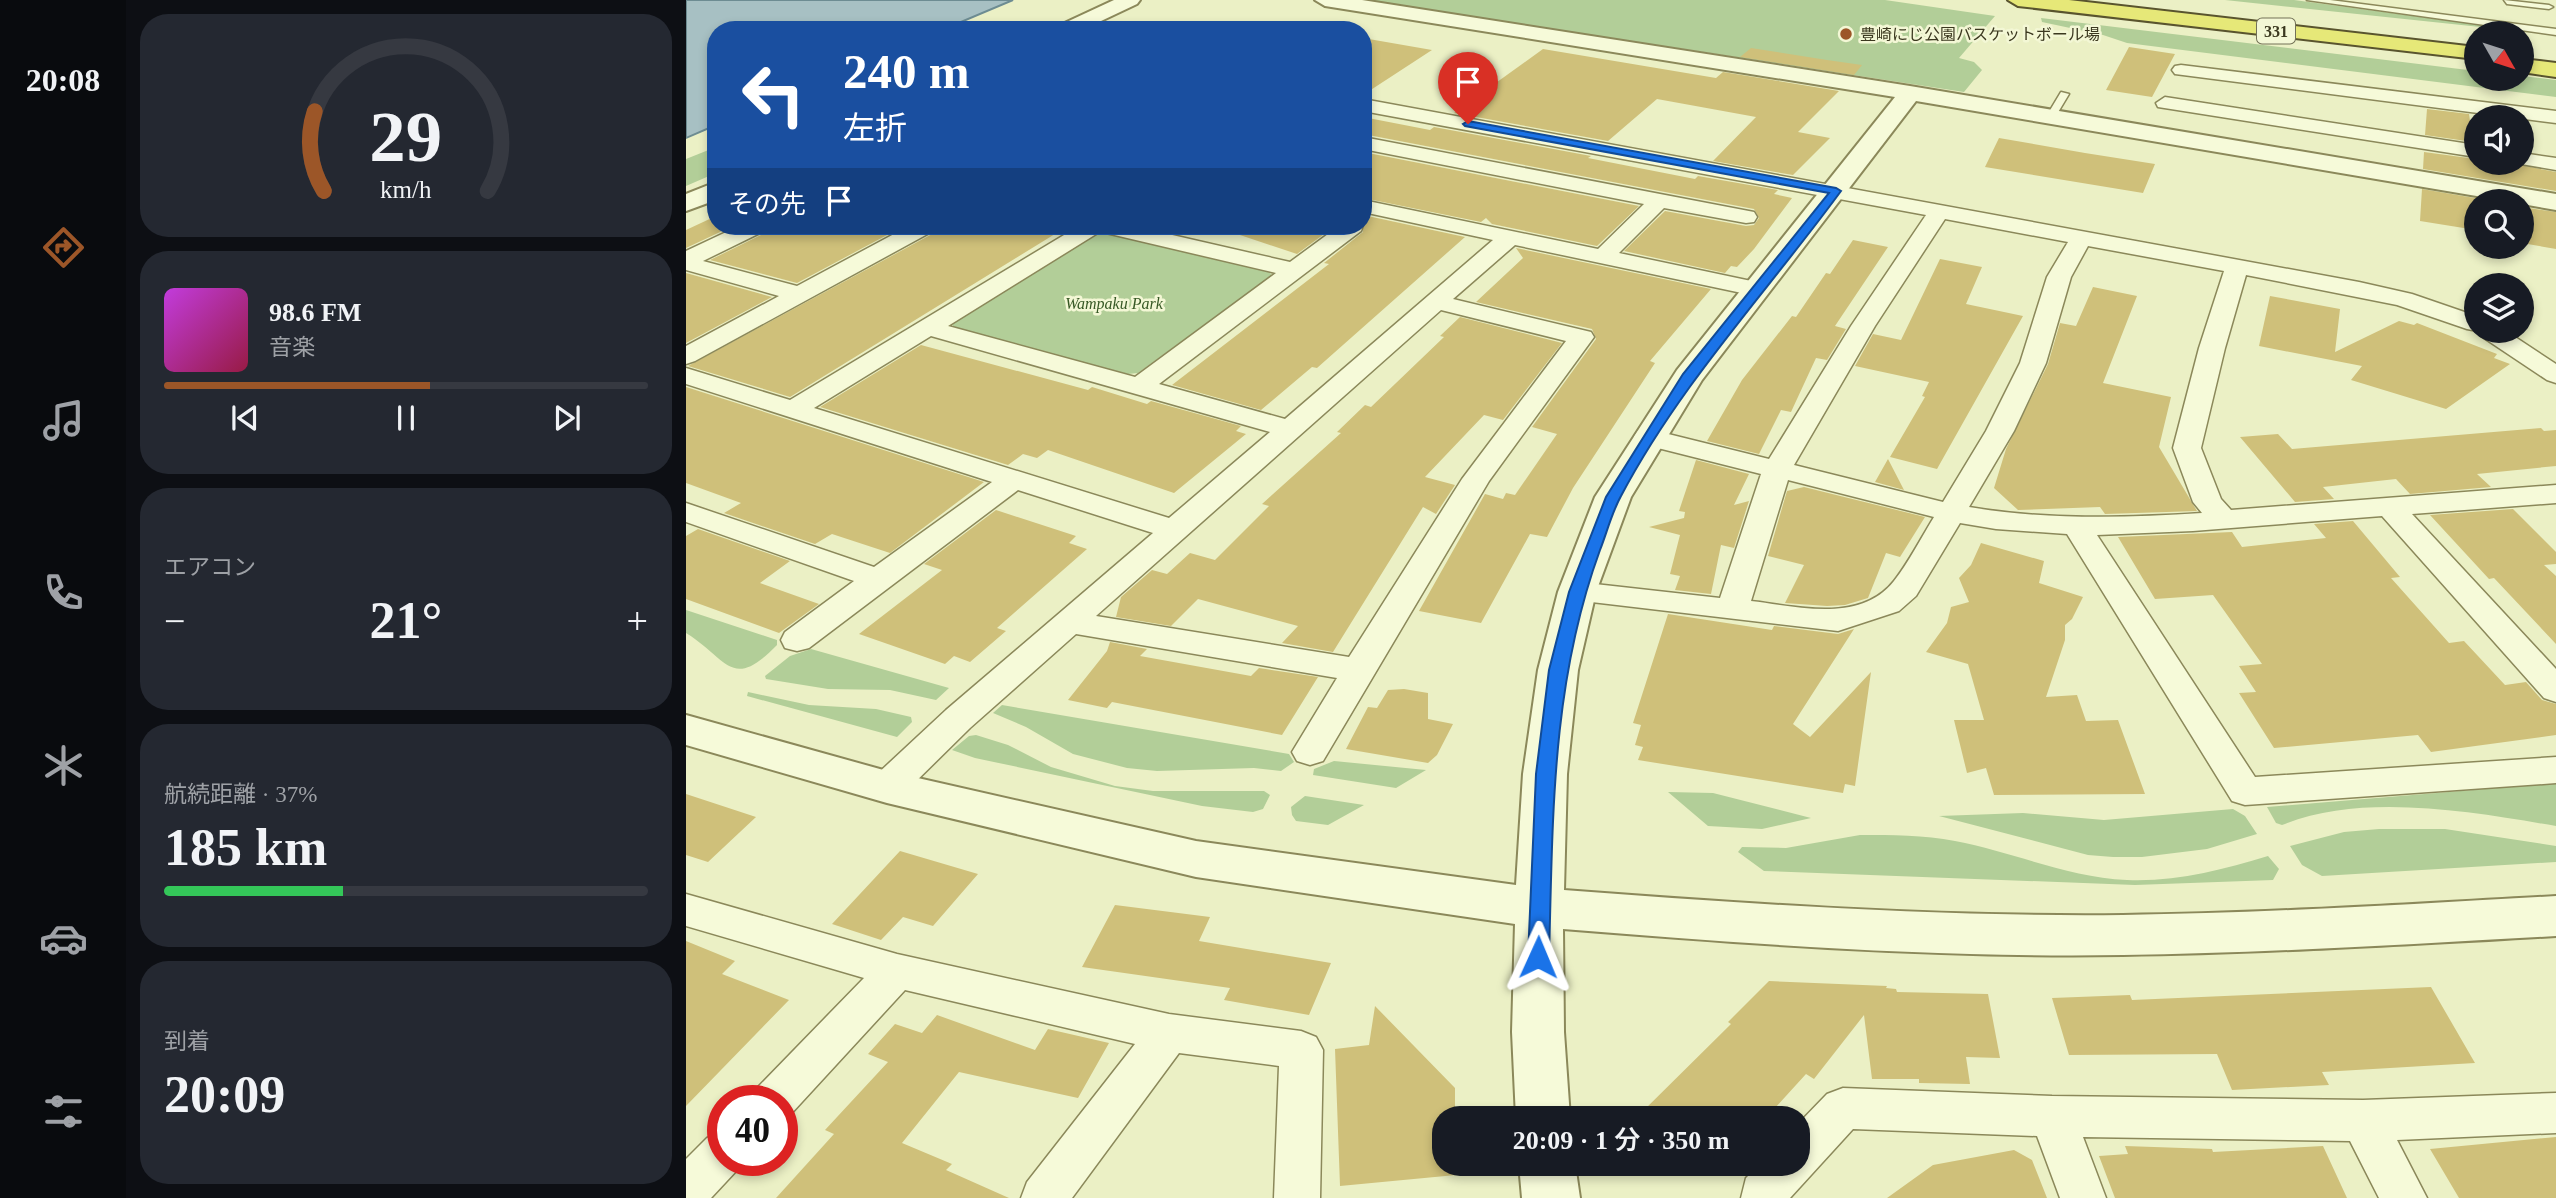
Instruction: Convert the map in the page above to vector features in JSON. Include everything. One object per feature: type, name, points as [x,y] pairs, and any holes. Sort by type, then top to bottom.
[{"type":"highway","name":"331","points":[[2018,0],[2099,4],[2464,42]]},
{"type":"highway","name":"331","points":[[2099,4],[2153,2],[2464,35]]},
{"type":"highway","name":"331","points":[[2099,4],[2464,51]]},
{"type":"highway","points":[[2099,4],[2146,22],[2464,60]]},
{"type":"highway","points":[[2534,42],[2556,45]]},
{"type":"highway","points":[[2534,49],[2556,51]]},
{"type":"highway","points":[[2534,58],[2556,61]]},
{"type":"highway","points":[[2534,67],[2556,70]]},
{"type":"street","points":[[1084,21],[1130,0]]},
{"type":"street","points":[[1325,0],[1910,93],[2556,202]]},
{"type":"street","points":[[2152,134],[2184,63],[2556,117]]},
{"type":"street","points":[[1542,1106],[1538,1063],[1539,908],[1545,774],[1558,670],[1577,592],[1613,497],[1648,437],[1688,377],[1910,93]]},
{"type":"street","points":[[2165,103],[2464,149]]},
{"type":"street","points":[[1372,107],[2237,266],[2404,299],[2464,320]]},
{"type":"street","points":[[1372,145],[1746,217]]},
{"type":"street","points":[[2534,161],[2556,164]]},
{"type":"street","points":[[686,204],[707,194]]},
{"type":"street","points":[[1602,257],[1659,201]]},
{"type":"street","points":[[1733,607],[1777,469],[1863,326],[1940,210]]},
{"type":"street","points":[[1372,212],[1510,237],[1756,289]]},
{"type":"street","points":[[686,262],[738,235]]},
{"type":"street","points":[[686,356],[908,235]]},
{"type":"street","points":[[792,410],[1079,235]]},
{"type":"street","points":[[1144,235],[1294,270]]},
{"type":"street","points":[[1140,386],[1341,235]]},
{"type":"street","points":[[887,788],[958,719],[1072,623],[1510,237]]},
{"type":"street","points":[[1577,592],[1733,607],[1838,621],[1888,604],[1905,589],[2000,431],[2033,363],[2059,277],[2082,237]]},
{"type":"street","points":[[686,262],[800,294]]},
{"type":"street","points":[[2223,519],[2208,502],[2187,448],[2211,348],[2237,266]]},
{"type":"street","points":[[1310,751],[1476,479],[1583,337],[1436,302]]},
{"type":"street","points":[[929,328],[1291,429]]},
{"type":"street","points":[[2508,343],[2556,375]]},
{"type":"street","points":[[686,376],[1175,530]]},
{"type":"street","points":[[1648,437],[1981,519],[2077,526],[2223,519],[2546,495],[2556,516]]},
{"type":"street","points":[[797,640],[1013,480]]},
{"type":"street","points":[[2388,505],[2556,690]]},
{"type":"street","points":[[686,512],[878,579]]},
{"type":"street","points":[[2077,526],[2245,791],[2556,770]]},
{"type":"street","points":[[1072,623],[1358,670]]},
{"type":"street","points":[[691,738],[887,788],[1196,859],[1539,908],[1777,926],[1947,933],[2122,934],[2347,928],[2556,916]]},
{"type":"street","points":[[686,910],[897,971],[1169,1033],[1301,1050],[1297,1198]]},
{"type":"street","points":[[789,1085],[897,971]]},
{"type":"street","points":[[1044,1198],[1169,1033]]},
{"type":"street","points":[[1810,1143],[1843,1108],[2052,1116],[2363,1121],[2556,1113]]},
{"type":"street","points":[[2052,1116],[2083,1198]]},
{"type":"street","points":[[2363,1121],[2404,1198]]},
{"type":"street","points":[[686,1191],[707,1169]]},
{"type":"street","points":[[1549,1176],[1551,1198]]},
{"type":"street","points":[[1764,1198],[1763,1194],[1780,1176]]},
{"type":"lane","points":[[2311,0],[2556,32]]},
{"type":"lane","points":[[2365,0],[2556,25]]},
{"type":"lane","points":[[2507,4],[2549,4],[2551,13],[2556,15]]},
{"type":"lane","points":[[2051,117],[2064,94]]},
{"type":"green space","points":[[1363,0],[1885,0],[1995,16],[1959,58],[1974,62],[1982,70],[1964,92]]},
{"type":"green space","points":[[2225,0],[2294,0],[2464,23],[2464,25]]},
{"type":"green space","points":[[2041,18],[2464,70],[2464,85],[2127,43],[2042,22]]},
{"type":"green space","points":[[2534,77],[2556,80],[2556,97],[2508,91],[2534,91]]},
{"type":"green space","points":[[707,151],[707,177],[686,186],[686,159]]},
{"type":"green space","name":"Wampaku Park","points":[[1091,235],[1114,235],[1269,271],[1272,276],[1138,373],[1128,374],[953,328],[953,321]]},
{"type":"green space","points":[[686,610],[777,640],[777,645],[749,667],[739,669],[730,666],[686,633]]},
{"type":"green space","points":[[811,649],[949,688],[936,700],[890,690],[828,689],[766,679],[765,676],[790,656]]},
{"type":"green space","points":[[748,692],[809,705],[876,709],[911,717],[912,722],[897,737],[747,696]]},
{"type":"green space","points":[[1002,705],[1289,754],[1294,762],[1281,771],[1254,768],[1157,771],[1127,768],[1073,754],[1026,727],[993,713]]},
{"type":"green space","points":[[976,735],[1008,745],[1051,767],[1115,786],[1153,791],[1264,791],[1270,795],[1263,809],[1253,812],[1202,806],[975,758],[952,750],[969,736]]},
{"type":"green space","points":[[1334,761],[1426,770],[1396,788],[1313,775],[1314,769]]},
{"type":"green space","points":[[2556,783],[2556,826],[2454,811],[2382,807],[2313,815],[2282,825],[2276,823],[2267,807]]},
{"type":"green space","points":[[1668,792],[1713,793],[1811,818],[1762,829],[1708,826]]},
{"type":"green space","points":[[1305,796],[1364,805],[1328,825],[1296,821],[1291,807]]},
{"type":"green space","points":[[2233,809],[2245,816],[2257,834],[2207,849],[2142,857],[2088,855],[1939,816],[2023,813],[2104,820]]},
{"type":"green space","points":[[2445,829],[2556,846],[2556,862],[2322,876],[2302,865],[2290,846],[2344,832]]},
{"type":"green space","points":[[1860,835],[1943,839],[2083,874],[2127,880],[2199,874],[2268,856],[2279,869],[2273,880],[2135,885],[1764,871],[1738,852],[1742,847],[1786,848]]},
{"type":"water","points":[[686,0],[1013,0],[963,21],[707,21],[707,129],[686,138]]},
{"type":"building","points":[[1372,40],[1432,50],[1372,89]]},
{"type":"building","points":[[2129,47],[2175,54],[2152,97],[2106,90]]},
{"type":"building","points":[[1751,48],[1862,65],[1854,75],[1740,57]]},
{"type":"building","points":[[1543,49],[1716,78],[1723,72],[1839,91],[1798,132],[1830,138],[1793,175],[1713,161],[1756,117],[1657,99],[1608,141],[1454,113]]},
{"type":"building","points":[[2427,109],[2464,113],[2464,141],[2425,135]]},
{"type":"building","points":[[1372,119],[1430,130],[1434,127],[1591,156],[1588,158],[1695,179],[1698,176],[1778,190],[1774,194],[1792,198],[1754,249],[1737,267],[1731,266],[1725,273],[1624,251],[1665,211],[1746,226],[1754,225],[1759,218],[1754,209],[1372,136]]},
{"type":"building","points":[[1999,138],[2155,164],[2143,193],[1985,167]]},
{"type":"building","points":[[2424,152],[2464,157],[2464,175],[2534,175],[2534,168],[2556,172],[2556,191],[2423,169]]},
{"type":"building","points":[[1372,154],[1639,206],[1597,246],[1492,224],[1486,218],[1481,222],[1372,200]]},
{"type":"building","points":[[2422,189],[2464,196],[2464,228],[2420,221]]},
{"type":"building","points":[[2534,209],[2556,212],[2556,249],[2534,245]]},
{"type":"building","points":[[1372,217],[1465,237],[1317,368],[1312,367],[1261,410],[1172,385],[1329,264],[1324,263],[1359,235],[1372,235]]},
{"type":"building","points":[[707,220],[707,235],[714,235],[686,248],[686,230]]},
{"type":"building","points":[[761,235],[887,235],[797,283],[710,260]]},
{"type":"building","points":[[930,235],[1053,235],[790,397],[688,366]]},
{"type":"building","points":[[1240,235],[1323,235],[1297,254]]},
{"type":"building","points":[[1853,240],[1888,247],[1835,326],[1846,329],[1827,360],[1816,358],[1791,412],[1781,410],[1759,454],[1707,441],[1742,380],[1792,316],[1796,317]]},
{"type":"building","points":[[1516,248],[1711,289],[1650,361],[1655,363],[1573,488],[1547,537],[1530,534],[1481,623],[1419,611],[1485,494],[1503,499],[1506,493],[1515,495],[1557,434],[1532,427],[1596,339],[1592,329],[1476,302],[1523,258]]},
{"type":"building","points":[[1940,259],[1982,267],[1966,304],[2023,316],[1937,469],[1890,457],[1925,397],[1922,396],[1929,382],[1855,366],[1873,334],[1901,340]]},
{"type":"building","points":[[686,273],[772,297],[686,343]]},
{"type":"building","points":[[2093,287],[2137,296],[2103,383],[2171,397],[2159,447],[2197,511],[2105,514],[2100,507],[2018,510],[1994,488],[2006,449],[2048,364],[2060,323],[2076,326]]},
{"type":"building","points":[[2270,296],[2340,309],[2335,352],[2399,321],[2414,325],[2417,323],[2497,354],[2494,358],[2510,364],[2446,409],[2351,380],[2362,366],[2259,346]]},
{"type":"building","points":[[1460,317],[1562,343],[1503,420],[1484,415],[1425,477],[1455,485],[1436,514],[1423,507],[1333,652],[1282,643],[1298,626],[1198,599],[1171,626],[1116,617],[1121,597],[1152,570],[1167,574],[1190,553],[1215,560],[1269,506],[1262,504],[1341,433],[1337,432],[1365,405],[1371,407],[1444,337],[1440,336]]},
{"type":"building","points":[[921,345],[1088,390],[1092,387],[1147,404],[1151,401],[1241,426],[1236,431],[1246,434],[1174,493],[1048,450],[1037,458],[1023,454],[1008,465],[820,407]]},
{"type":"building","points":[[686,387],[984,482],[890,553],[832,534],[815,544],[724,513],[741,503],[686,483]]},
{"type":"building","points":[[2541,428],[2544,431],[2556,430],[2556,466],[2477,474],[2491,487],[2410,494],[2396,479],[2323,487],[2334,499],[2295,502],[2240,437],[2278,434],[2292,449]]},
{"type":"building","points":[[1888,459],[1904,490],[1875,482]]},
{"type":"building","points":[[1696,460],[1749,474],[1734,505],[1749,501],[1734,548],[1721,545],[1711,594],[1675,590],[1680,576],[1670,574],[1680,535],[1649,527],[1684,518],[1685,512],[1679,511]]},
{"type":"building","points":[[1804,487],[1925,517],[1900,557],[1886,553],[1868,598],[1845,605],[1785,603],[1804,565],[1768,556],[1787,491]]},
{"type":"building","points":[[2513,509],[2556,552],[2556,564],[2544,565],[2556,576],[2556,644],[2494,578],[2489,579],[2430,515]]},
{"type":"building","points":[[996,510],[1076,536],[1069,543],[1087,549],[997,628],[1006,631],[970,662],[954,656],[945,664],[859,634],[942,570],[924,564]]},
{"type":"building","points":[[2353,521],[2400,577],[2391,578],[2449,643],[2464,641],[2505,685],[2526,682],[2542,700],[2556,704],[2556,735],[2431,752],[2418,735],[2274,748],[2239,693],[2256,692],[2239,666],[2262,664],[2213,595],[2155,599],[2118,537],[2232,532],[2242,547],[2326,538],[2314,524]]},
{"type":"building","points":[[698,529],[790,561],[760,583],[819,604],[779,633],[686,599],[686,536]]},
{"type":"building","points":[[1981,543],[2044,561],[2039,583],[2083,597],[2072,619],[2065,625],[2065,640],[2046,697],[2077,695],[2086,721],[2118,720],[2145,794],[1994,795],[1986,768],[1967,773],[1954,720],[1984,720],[1968,664],[1926,652],[1947,623],[1951,607],[1969,602],[1959,578],[1971,565]]},
{"type":"building","points":[[1668,614],[1772,630],[1774,626],[1838,634],[1854,629],[1793,724],[1810,737],[1871,672],[1855,786],[1845,784],[1843,793],[1638,760],[1643,747],[1635,745],[1641,725],[1633,723]]},
{"type":"building","points":[[1110,642],[1147,649],[1140,656],[1251,676],[1259,668],[1318,677],[1282,735],[1112,702],[1107,708],[1068,700],[1107,651]]},
{"type":"building","points":[[1404,689],[1428,693],[1428,719],[1453,724],[1437,755],[1428,763],[1346,749],[1368,707],[1377,708],[1388,690]]},
{"type":"building","points":[[686,794],[756,817],[708,862],[686,855]]},
{"type":"building","points":[[900,851],[978,874],[933,926],[903,917],[881,940],[832,924]]},
{"type":"building","points":[[1115,905],[1210,917],[1199,941],[1331,963],[1309,1015],[1224,1000],[1230,988],[1082,967]]},
{"type":"building","points":[[686,941],[735,961],[722,974],[789,1000],[686,1106]]},
{"type":"building","points":[[1769,981],[1887,986],[1886,988],[1896,989],[1897,992],[1988,994],[2000,1058],[1966,1057],[1970,1084],[1919,1083],[1919,1079],[1872,1079],[1864,1015],[1814,1079],[1806,1074],[1777,1106],[1648,1106],[1731,1024],[1728,1022]]},
{"type":"building","points":[[2431,987],[2475,1063],[2322,1072],[2329,1085],[2232,1090],[2217,1054],[2069,1055],[2052,998],[2130,995],[2132,1000]]},
{"type":"building","points":[[1375,1006],[1455,1088],[1455,1106],[1432,1106],[1432,1176],[1445,1176],[1340,1186],[1335,1049],[1369,1045]]},
{"type":"building","points":[[937,1015],[1035,1050],[1048,1029],[1109,1043],[1078,1098],[959,1072],[902,1143],[952,1164],[946,1170],[1009,1198],[776,1198],[834,1134],[825,1130],[888,1062],[868,1054],[895,1024],[922,1033]]},
{"type":"building","points":[[2556,1137],[2556,1198],[2459,1198],[2430,1149]]},
{"type":"building","points":[[2125,1146],[2212,1149],[2213,1152],[2323,1146],[2347,1198],[2115,1198],[2099,1156],[2128,1154]]},
{"type":"building","points":[[2014,1150],[2032,1160],[2047,1198],[1887,1198],[1933,1165]]},
{"type":"place","name":"豊崎にじ公園バスケットボール場","points":[[1846,34]]},
{"type":"route","points":[[1468,124],[1836,191],[1688,377],[1648,437],[1613,497],[1577,592],[1558,670],[1545,774],[1538,957]]}]
